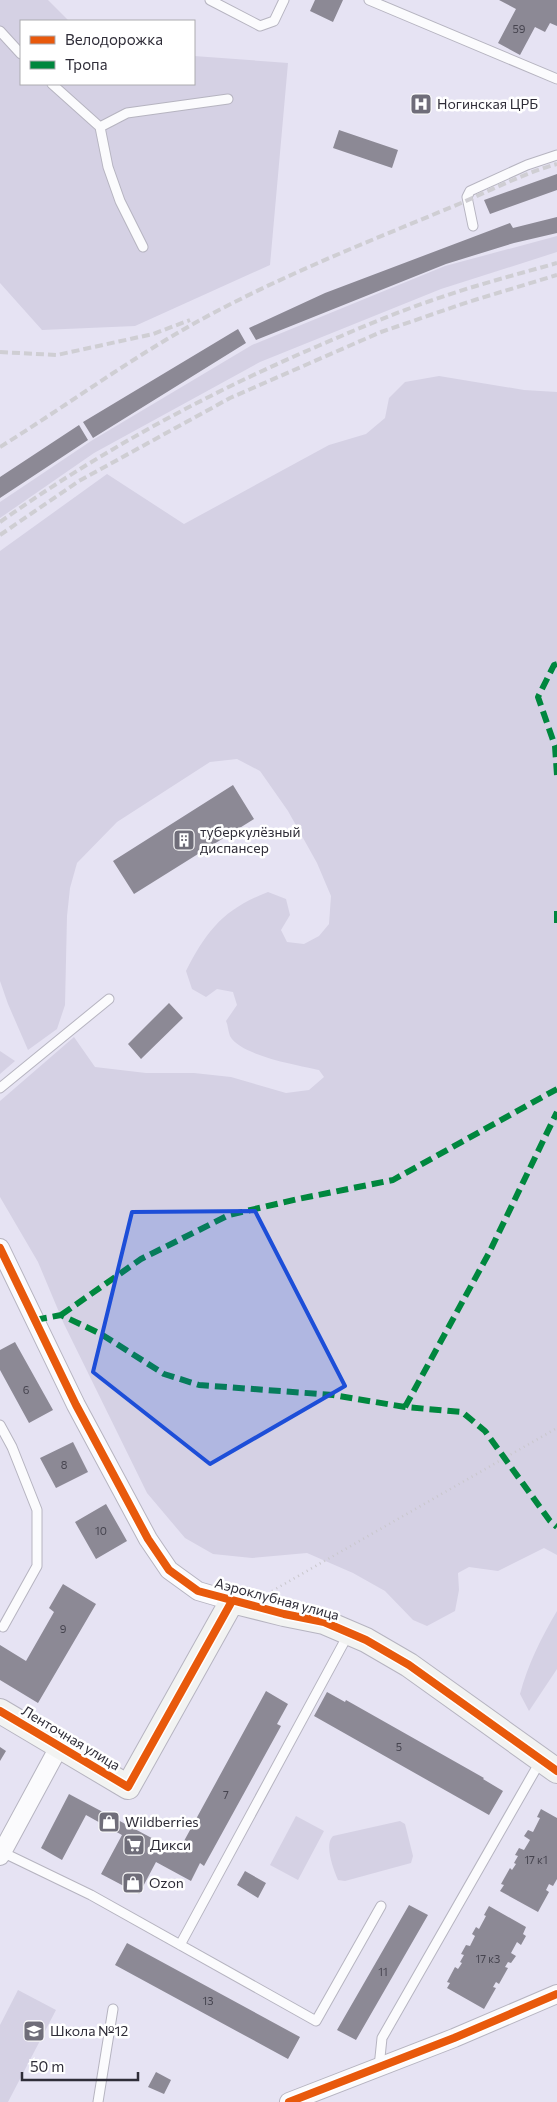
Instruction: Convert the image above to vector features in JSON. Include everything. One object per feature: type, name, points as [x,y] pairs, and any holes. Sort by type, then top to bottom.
[{"type":"street","name":"Аэроклубная улица","points":[[0,1248],[76,1405],[148,1539],[169,1570],[198,1590],[239,1603],[324,1622],[349,1633],[409,1665],[549,1765]]},
{"type":"street","name":"Ленточная улица","points":[[0,1711],[128,1787],[239,1603]]},
{"type":"street","points":[[1,1854],[60,1745]]},
{"type":"street","points":[[289,2102],[557,1994]]},
{"type":"lane","points":[[210,0],[260,26],[274,21],[284,0]]},
{"type":"lane","points":[[369,0],[557,79]]},
{"type":"lane","points":[[0,30],[20,53]]},
{"type":"lane","points":[[53,85],[100,127],[108,166],[120,201],[143,248]]},
{"type":"lane","points":[[100,127],[127,113],[228,99]]},
{"type":"lane","points":[[473,226],[467,197],[470,191],[527,165],[557,155]]},
{"type":"lane","points":[[0,1088],[109,999]]},
{"type":"lane","points":[[0,1425],[12,1447],[37,1510],[37,1566],[3,1627]]},
{"type":"lane","points":[[180,1945],[349,1633]]},
{"type":"lane","points":[[379,2067],[382,2038],[549,1765]]},
{"type":"lane","points":[[1,1854],[91,1896],[316,2021],[381,1906]]},
{"type":"lane","points":[[98,2102],[113,2009]]},
{"type":"path","points":[[239,1603],[557,1428]]},
{"type":"highlighted area","points":[[255,1211],[345,1386],[210,1464],[93,1372],[132,1212]]},
{"type":"shaded area","points":[[0,0],[48,0],[68,20],[20,20],[20,85],[195,85],[195,56],[288,63],[270,265],[135,326],[42,330],[0,283]]},
{"type":"shaded area","points":[[557,236],[557,252],[441,289],[260,362],[94,453],[0,518],[0,502],[91,441],[252,345],[445,266]]},
{"type":"shaded area","points":[[439,376],[524,390],[557,392],[557,1555],[544,1548],[498,1571],[469,1567],[458,1573],[459,1590],[455,1611],[427,1626],[413,1620],[385,1591],[353,1573],[307,1553],[252,1558],[213,1554],[185,1538],[147,1493],[64,1324],[38,1262],[0,1197],[0,1101],[74,1037],[95,1067],[146,1073],[194,1073],[231,1077],[286,1093],[309,1090],[324,1077],[319,1070],[271,1059],[236,1043],[230,1036],[226,1021],[237,1005],[233,992],[217,989],[206,997],[192,989],[186,971],[201,944],[218,923],[228,914],[253,899],[268,892],[286,899],[290,915],[281,930],[287,942],[304,944],[319,936],[329,924],[331,896],[317,863],[288,811],[260,771],[237,759],[210,762],[117,822],[77,863],[70,888],[67,916],[65,1005],[57,1029],[28,1050],[0,981],[0,551],[107,474],[184,524],[329,445],[366,434],[385,418],[389,398],[405,382]]},
{"type":"shaded area","points":[[0,1051],[15,1061],[0,1074]]},
{"type":"shaded area","points":[[557,1611],[557,1669],[529,1711],[520,1694],[536,1651]]},
{"type":"shaded area","points":[[296,1816],[324,1831],[298,1880],[270,1865]]},
{"type":"shaded area","points":[[400,1821],[405,1824],[413,1856],[411,1863],[345,1881],[338,1880],[329,1851],[330,1840],[333,1836]]},
{"type":"shaded area","points":[[18,1990],[56,2010],[8,2102],[0,2102],[0,2025]]},
{"type":"building","points":[[315,0],[343,0],[333,22],[310,11]]},
{"type":"building","points":[[499,0],[557,0],[557,26],[550,23],[545,32],[535,27],[520,55],[498,43],[516,9]]},
{"type":"building","points":[[339,130],[398,150],[392,168],[333,148]]},
{"type":"building","points":[[557,174],[557,190],[490,214],[484,200]]},
{"type":"building","points":[[557,217],[557,233],[514,243],[446,264],[256,340],[249,328],[325,293],[510,223],[513,228]]},
{"type":"building","points":[[238,329],[246,343],[93,438],[83,422]]},
{"type":"building","points":[[79,425],[88,440],[0,498],[0,477]]},
{"type":"building","name":"туберкулёзный диспансер","points":[[233,785],[254,819],[134,894],[113,861]]},
{"type":"building","points":[[169,1003],[183,1018],[141,1059],[128,1044]]},
{"type":"building","points":[[15,1342],[53,1410],[29,1423],[0,1370],[0,1350]]},
{"type":"building","points":[[73,1442],[88,1472],[56,1488],[40,1458]]},
{"type":"building","points":[[106,1504],[127,1541],[96,1559],[75,1522]]},
{"type":"building","points":[[63,1584],[96,1604],[38,1703],[0,1680],[0,1645],[26,1661],[54,1612],[49,1608]]},
{"type":"building","points":[[266,1691],[288,1704],[277,1724],[281,1726],[204,1866],[200,1863],[191,1881],[156,1862],[139,1894],[101,1874],[122,1835],[86,1815],[62,1860],[41,1848],[69,1794],[178,1852]]},
{"type":"building","points":[[327,1692],[345,1702],[346,1700],[484,1778],[503,1791],[489,1815],[314,1716]]},
{"type":"building","points":[[0,1747],[6,1751],[0,1761]]},
{"type":"building","points":[[541,1809],[557,1818],[557,1879],[553,1886],[549,1884],[546,1890],[549,1892],[538,1912],[500,1891],[504,1885],[501,1884],[510,1868],[512,1870],[516,1864],[514,1863],[518,1856],[515,1855],[519,1848],[524,1850],[530,1840],[524,1836],[528,1830],[533,1832],[540,1818],[537,1817]]},
{"type":"building","points":[[245,1871],[266,1883],[258,1898],[237,1885]]},
{"type":"building","points":[[409,1905],[428,1915],[356,2040],[337,2030]]},
{"type":"building","points":[[489,1906],[526,1927],[523,1934],[526,1936],[521,1945],[517,1942],[511,1953],[516,1956],[511,1963],[508,1962],[505,1967],[508,1968],[499,1984],[496,1982],[493,1987],[496,1988],[484,2009],[447,1988],[450,1983],[447,1982],[455,1967],[458,1969],[462,1963],[460,1962],[464,1955],[461,1954],[466,1945],[470,1946],[475,1936],[472,1934],[476,1927],[479,1929]]},
{"type":"building","points":[[127,1943],[300,2037],[288,2059],[115,1965]]},
{"type":"building","points":[[156,2072],[171,2080],[164,2094],[148,2087]]},
{"type":"railway","points":[[0,447],[136,358],[221,309],[275,282],[330,258],[513,180],[557,164]]},
{"type":"railway","points":[[0,522],[37,496],[115,448],[194,404],[276,364],[416,306],[557,263]]},
{"type":"railway","points":[[0,535],[79,481],[230,398],[381,332],[468,302],[557,275]]},
{"type":"railway","points":[[0,352],[57,355],[153,334],[190,320]]},
{"type":"marked path","points":[[557,664],[554,665],[538,697],[555,746],[557,775]]},
{"type":"marked path","points":[[557,911],[557,927]]},
{"type":"marked path","points":[[61,1315],[141,1259],[229,1215],[393,1180],[557,1089]]},
{"type":"marked path","points":[[405,1407],[489,1253],[557,1112]]},
{"type":"marked path","points":[[35,1320],[61,1315],[101,1334],[164,1374],[199,1385],[333,1395],[405,1407],[462,1412],[485,1431],[550,1521],[557,1527]]},
{"type":"cycle path","points":[[0,1248],[76,1405],[148,1539],[169,1570],[198,1591],[284,1614],[324,1622],[366,1640],[409,1665],[557,1771]]},
{"type":"cycle path","points":[[0,1711],[128,1787],[232,1601]]},
{"type":"cycle path","points":[[289,2102],[454,2038],[557,1994]]},
{"type":"place","name":"Ногинская ЦРБ","points":[[421,104]]},
{"type":"place","name":"туберкулёзный диспансер","points":[[184,840]]},
{"type":"place","name":"Wildberries","points":[[109,1822]]},
{"type":"place","name":"Дикси","points":[[134,1845]]},
{"type":"place","name":"Ozon","points":[[133,1883]]},
{"type":"place","name":"Школа №12","points":[[34,2031]]}]
